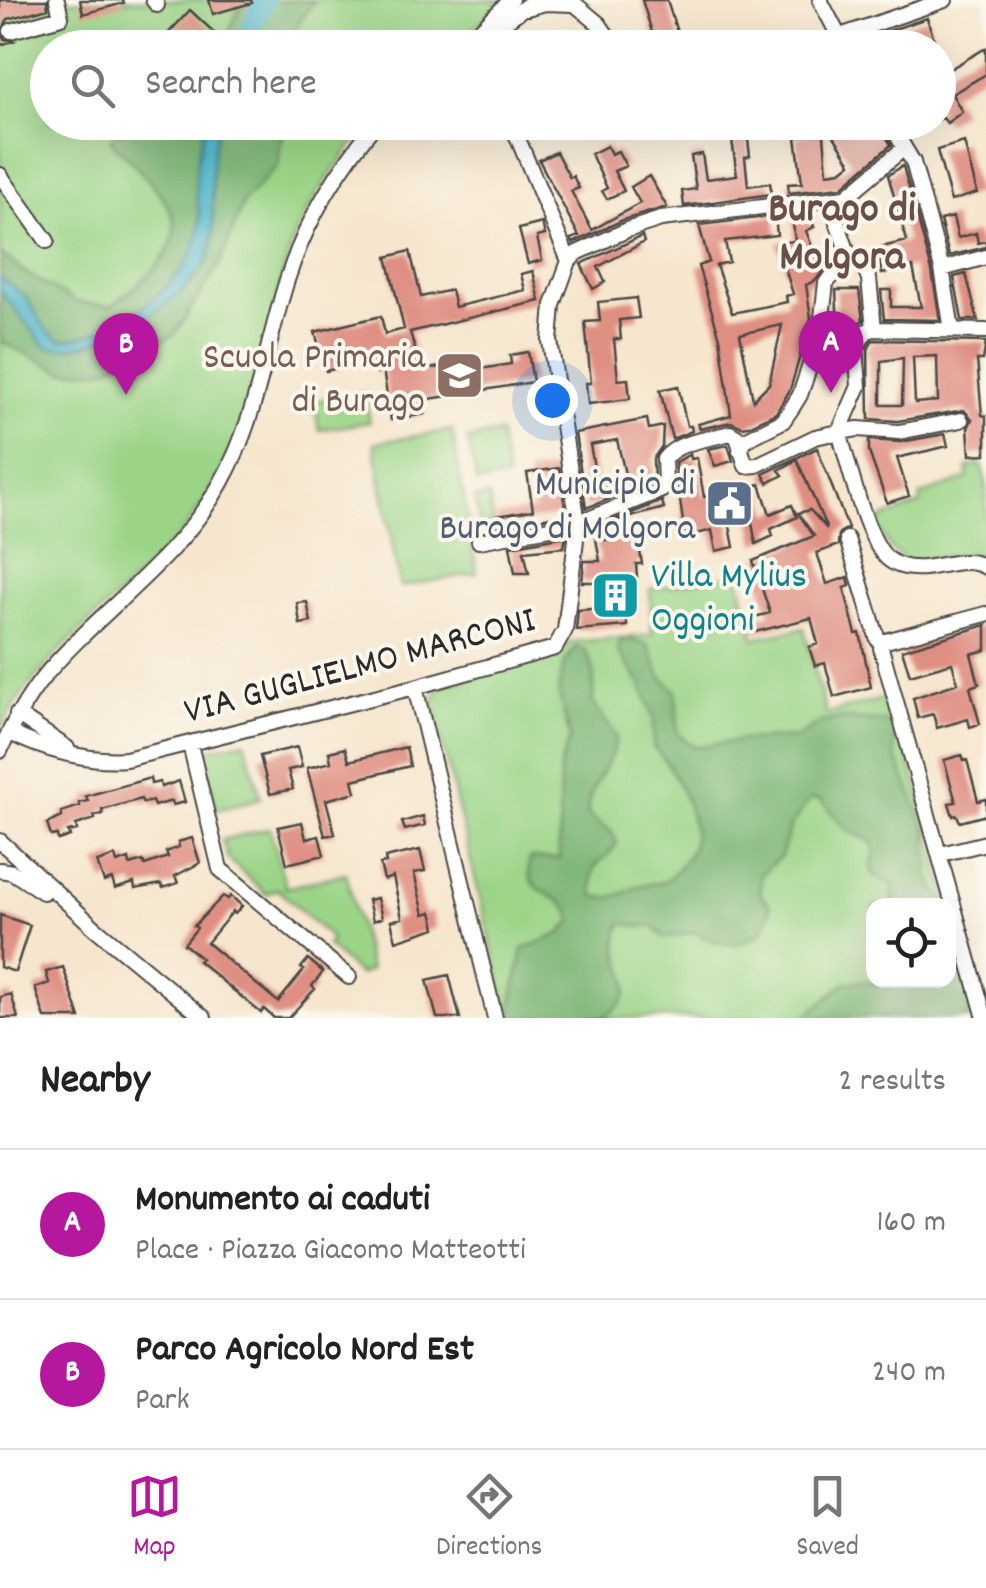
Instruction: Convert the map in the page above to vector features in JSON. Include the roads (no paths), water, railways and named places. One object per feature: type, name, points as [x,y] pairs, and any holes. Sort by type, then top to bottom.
[{"type":"street","points":[[11,31],[62,17],[57,0]]},
{"type":"street","points":[[480,30],[511,0]]},
{"type":"street","points":[[820,0],[836,30]]},
{"type":"street","points":[[871,30],[945,0]]},
{"type":"street","points":[[495,30],[530,4],[577,1],[604,30]]},
{"type":"street","points":[[0,752],[18,714],[48,672],[164,560],[220,486],[260,392],[286,281],[310,221],[340,169],[363,140]]},
{"type":"street","points":[[518,140],[569,262]]},
{"type":"street","points":[[899,140],[912,162],[942,269],[952,330]]},
{"type":"street","points":[[578,524],[550,342],[553,305],[569,262],[578,253],[661,219],[830,201],[855,192],[904,148]]},
{"type":"street","points":[[0,174],[47,241]]},
{"type":"street","points":[[830,201],[850,262]]},
{"type":"street","points":[[942,269],[986,256]]},
{"type":"street","points":[[740,452],[746,440],[783,421],[800,395],[820,334],[826,284],[850,262],[861,258],[869,332],[856,348],[859,386],[839,432]]},
{"type":"street","points":[[812,360],[834,341],[869,332],[986,331]]},
{"type":"street","points":[[479,541],[578,524],[662,490],[664,459],[676,447],[730,433],[737,437],[746,466],[757,465],[815,437],[858,430],[899,432],[961,420]]},
{"type":"street","points":[[839,432],[874,541],[886,558],[902,567],[958,562],[977,562],[986,567]]},
{"type":"street","name":"VIA GUGLIELMO MARCONI","points":[[9,732],[38,745],[109,760],[126,759],[414,688],[555,648],[565,630],[578,524]]},
{"type":"street","points":[[847,539],[878,640],[882,642]]},
{"type":"street","points":[[882,642],[986,614]]},
{"type":"street","points":[[882,642],[880,648],[986,1018]]},
{"type":"street","points":[[414,688],[494,1018]]},
{"type":"street","name":"VIA GUGLIELMO MARCONI","points":[[18,714],[76,753]]},
{"type":"street","points":[[190,744],[220,869],[350,976]]},
{"type":"street","points":[[0,841],[95,928],[204,1018]]},
{"type":"street","points":[[942,854],[986,843]]},
{"type":"street","points":[[0,870],[12,872],[95,928]]},
{"type":"water","points":[[202,140],[215,140],[212,244],[201,270],[164,305],[113,335],[64,348],[45,346],[0,291],[0,277],[26,297],[46,330],[60,340],[103,330],[125,319],[165,289],[193,251],[200,226],[196,192]]},
{"type":"waterway","points":[[250,30],[264,0]]},
{"type":"place","name":"Scuola Primaria di Burago","points":[[460,376]]},
{"type":"place","name":"Monumento ai caduti","points":[[831,393]]},
{"type":"place","name":"Parco Agricolo Nord Est","points":[[126,395]]},
{"type":"place","name":"Municipio di Burago di Molgora","points":[[730,503]]},
{"type":"place","name":"Villa Mylius Oggioni","points":[[616,595]]},
{"type":"district","name":"Burago di Molgora","points":[[842,229]]}]
